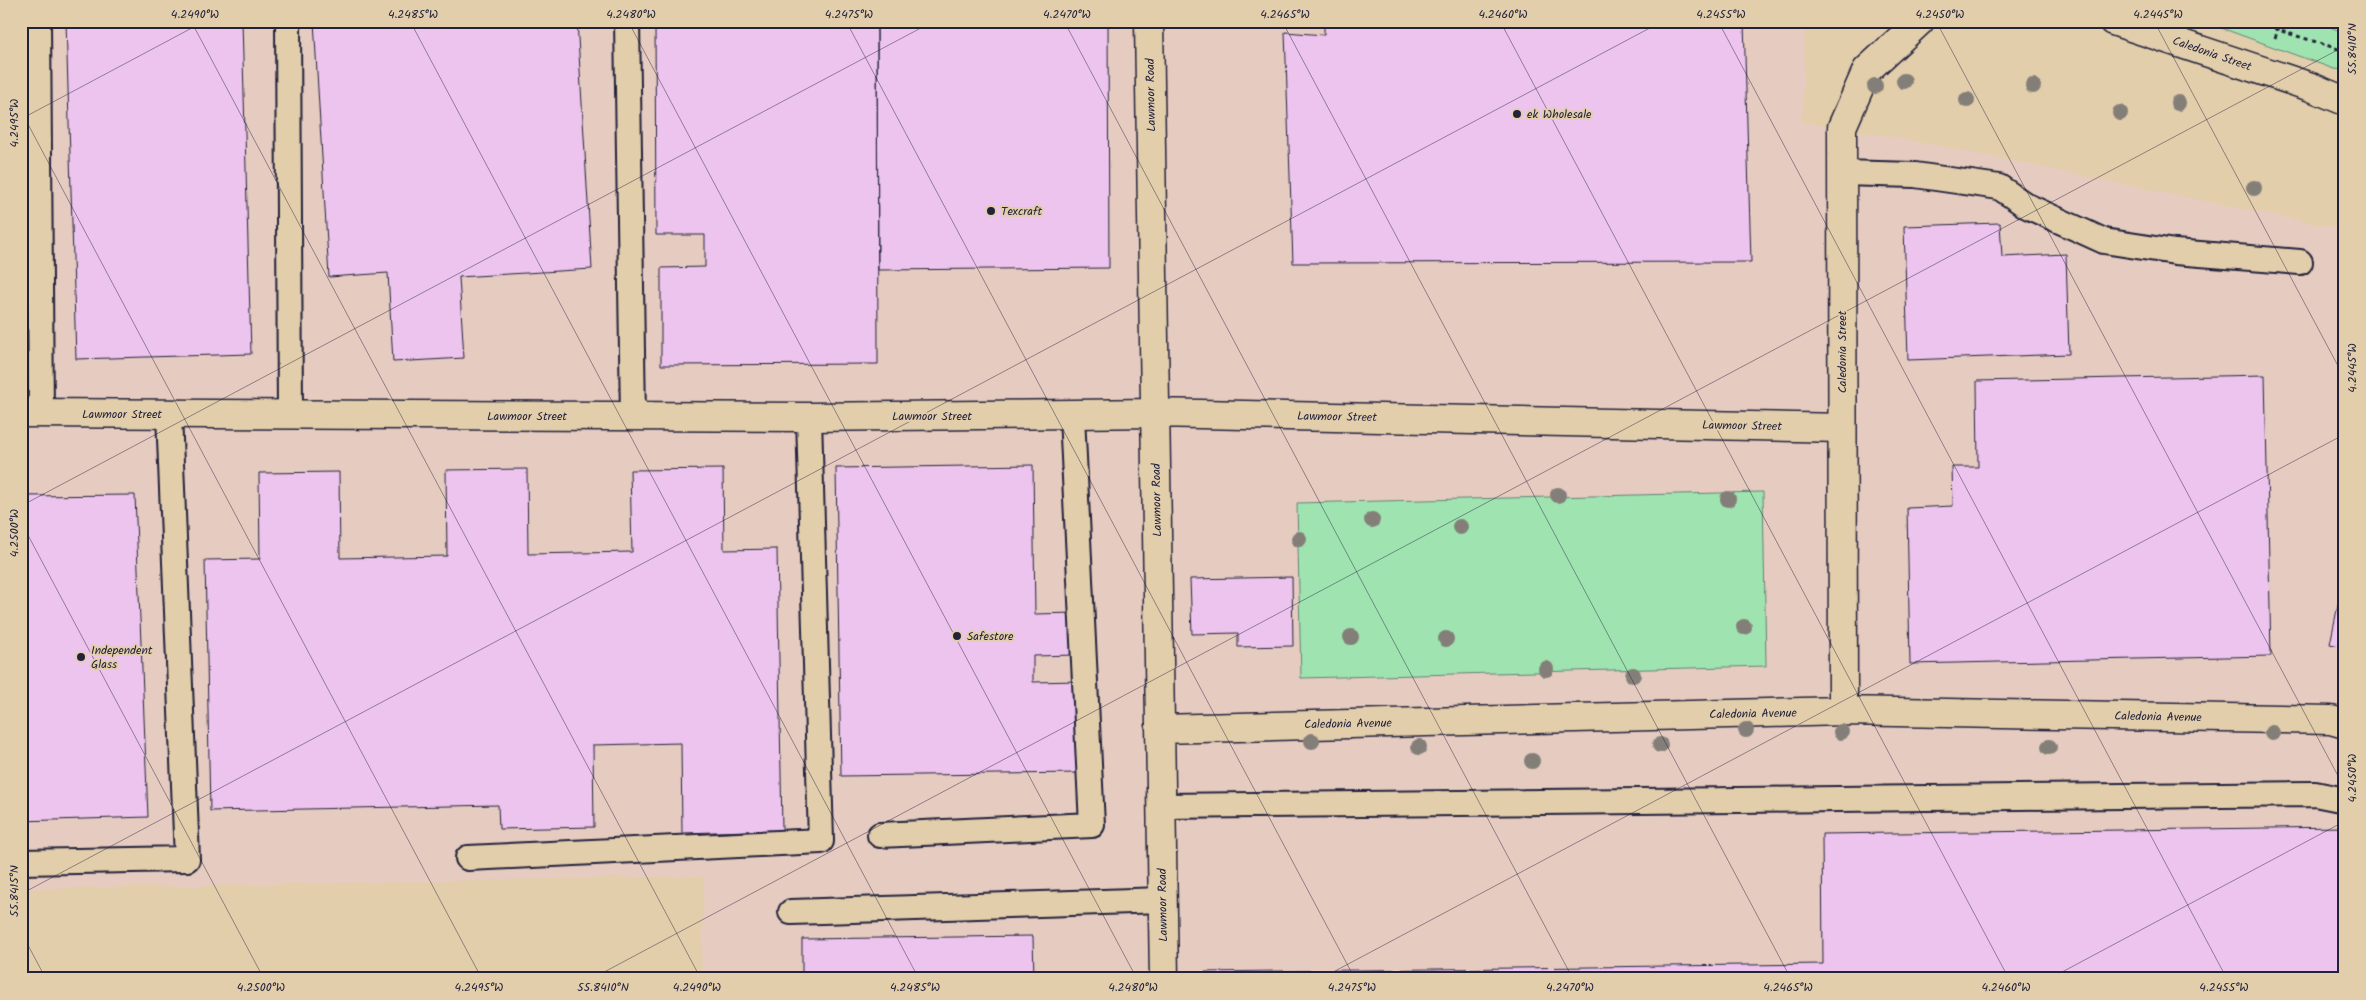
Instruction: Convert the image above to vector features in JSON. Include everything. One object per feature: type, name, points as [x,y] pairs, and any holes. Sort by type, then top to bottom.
[{"type":"street","name":"Lawmoor Road","points":[[1150,21],[1164,979]]},
{"type":"street","name":"Caledonia Street","points":[[1843,711],[1842,127],[1867,70],[1920,21]]},
{"type":"street","name":"Caledonia Street","points":[[2113,21],[2311,87],[2345,101]]},
{"type":"street","name":"Caledonia Street","points":[[2311,87],[2345,87]]},
{"type":"street","name":"Lawmoor Street","points":[[31,413],[633,417],[1072,416],[1156,413],[1842,428]]},
{"type":"street","name":"Caledonia Avenue","points":[[1160,729],[1843,711],[2331,720],[2345,724]]},
{"type":"lane","points":[[31,413],[38,21]]},
{"type":"lane","points":[[288,21],[290,414]]},
{"type":"lane","points":[[627,21],[633,417]]},
{"type":"lane","points":[[1842,173],[1915,174],[1999,187],[2027,206],[2104,241],[2175,252],[2300,262]]},
{"type":"lane","points":[[21,862],[186,859],[169,414]]},
{"type":"lane","points":[[880,835],[1092,825],[1072,416]]},
{"type":"lane","points":[[468,858],[821,841],[809,417]]},
{"type":"lane","points":[[1161,806],[2315,794],[2345,800]]},
{"type":"lane","points":[[791,912],[1163,900]]},
{"type":"path","points":[[2260,21],[2278,30],[2345,51]]},
{"type":"shaded area","points":[[21,21],[1805,21],[1802,122],[1904,139],[2345,230],[2345,979],[701,979],[704,876],[21,889]]},
{"type":"green space","points":[[2202,21],[2315,21],[2340,31],[2345,30],[2345,70],[2334,69]]},
{"type":"green space","points":[[1763,492],[1766,666],[1301,678],[1297,503]]},
{"type":"building","points":[[66,21],[242,21],[251,354],[76,359]]},
{"type":"building","points":[[314,21],[577,21],[592,269],[459,277],[464,358],[393,362],[388,273],[329,277]]},
{"type":"building","points":[[655,21],[877,21],[878,364],[661,365],[661,268],[705,267],[705,235],[656,235]]},
{"type":"building","points":[[877,21],[1108,21],[1109,268],[878,270]]},
{"type":"building","name":"ek Wholesale","points":[[1324,21],[1744,21],[1751,262],[1293,263],[1285,32],[1324,35]]},
{"type":"building","points":[[2000,223],[2002,257],[2066,254],[2069,354],[1908,360],[1904,226]]},
{"type":"building","points":[[2265,375],[2271,656],[1910,664],[1907,508],[1953,506],[1952,467],[1978,467],[1977,381]]},
{"type":"building","name":"Safestore","points":[[1033,465],[1035,614],[1076,613],[1076,655],[1033,656],[1033,682],[1078,681],[1079,773],[841,776],[836,468]]},
{"type":"building","points":[[527,469],[528,554],[632,552],[630,470],[723,469],[724,550],[777,549],[782,830],[682,833],[681,743],[593,745],[594,827],[499,829],[498,805],[210,811],[205,560],[260,559],[259,473],[339,472],[340,558],[447,556],[446,470]]},
{"type":"building","name":"Independent Glass","points":[[135,495],[148,817],[21,821],[21,496]]},
{"type":"building","points":[[2345,570],[2345,647],[2330,644]]},
{"type":"building","points":[[1292,577],[1293,646],[1238,647],[1238,633],[1192,634],[1190,579]]},
{"type":"building","points":[[2345,827],[2345,979],[1205,979],[1205,972],[1823,964],[1822,834]]},
{"type":"building","points":[[1033,936],[1034,979],[802,979],[802,939]]},
{"type":"place","name":"ek Wholesale","points":[[1517,114]]},
{"type":"place","name":"Texcraft","points":[[991,211]]},
{"type":"place","name":"Safestore","points":[[957,636]]},
{"type":"place","name":"Independent Glass","points":[[81,657]]}]
